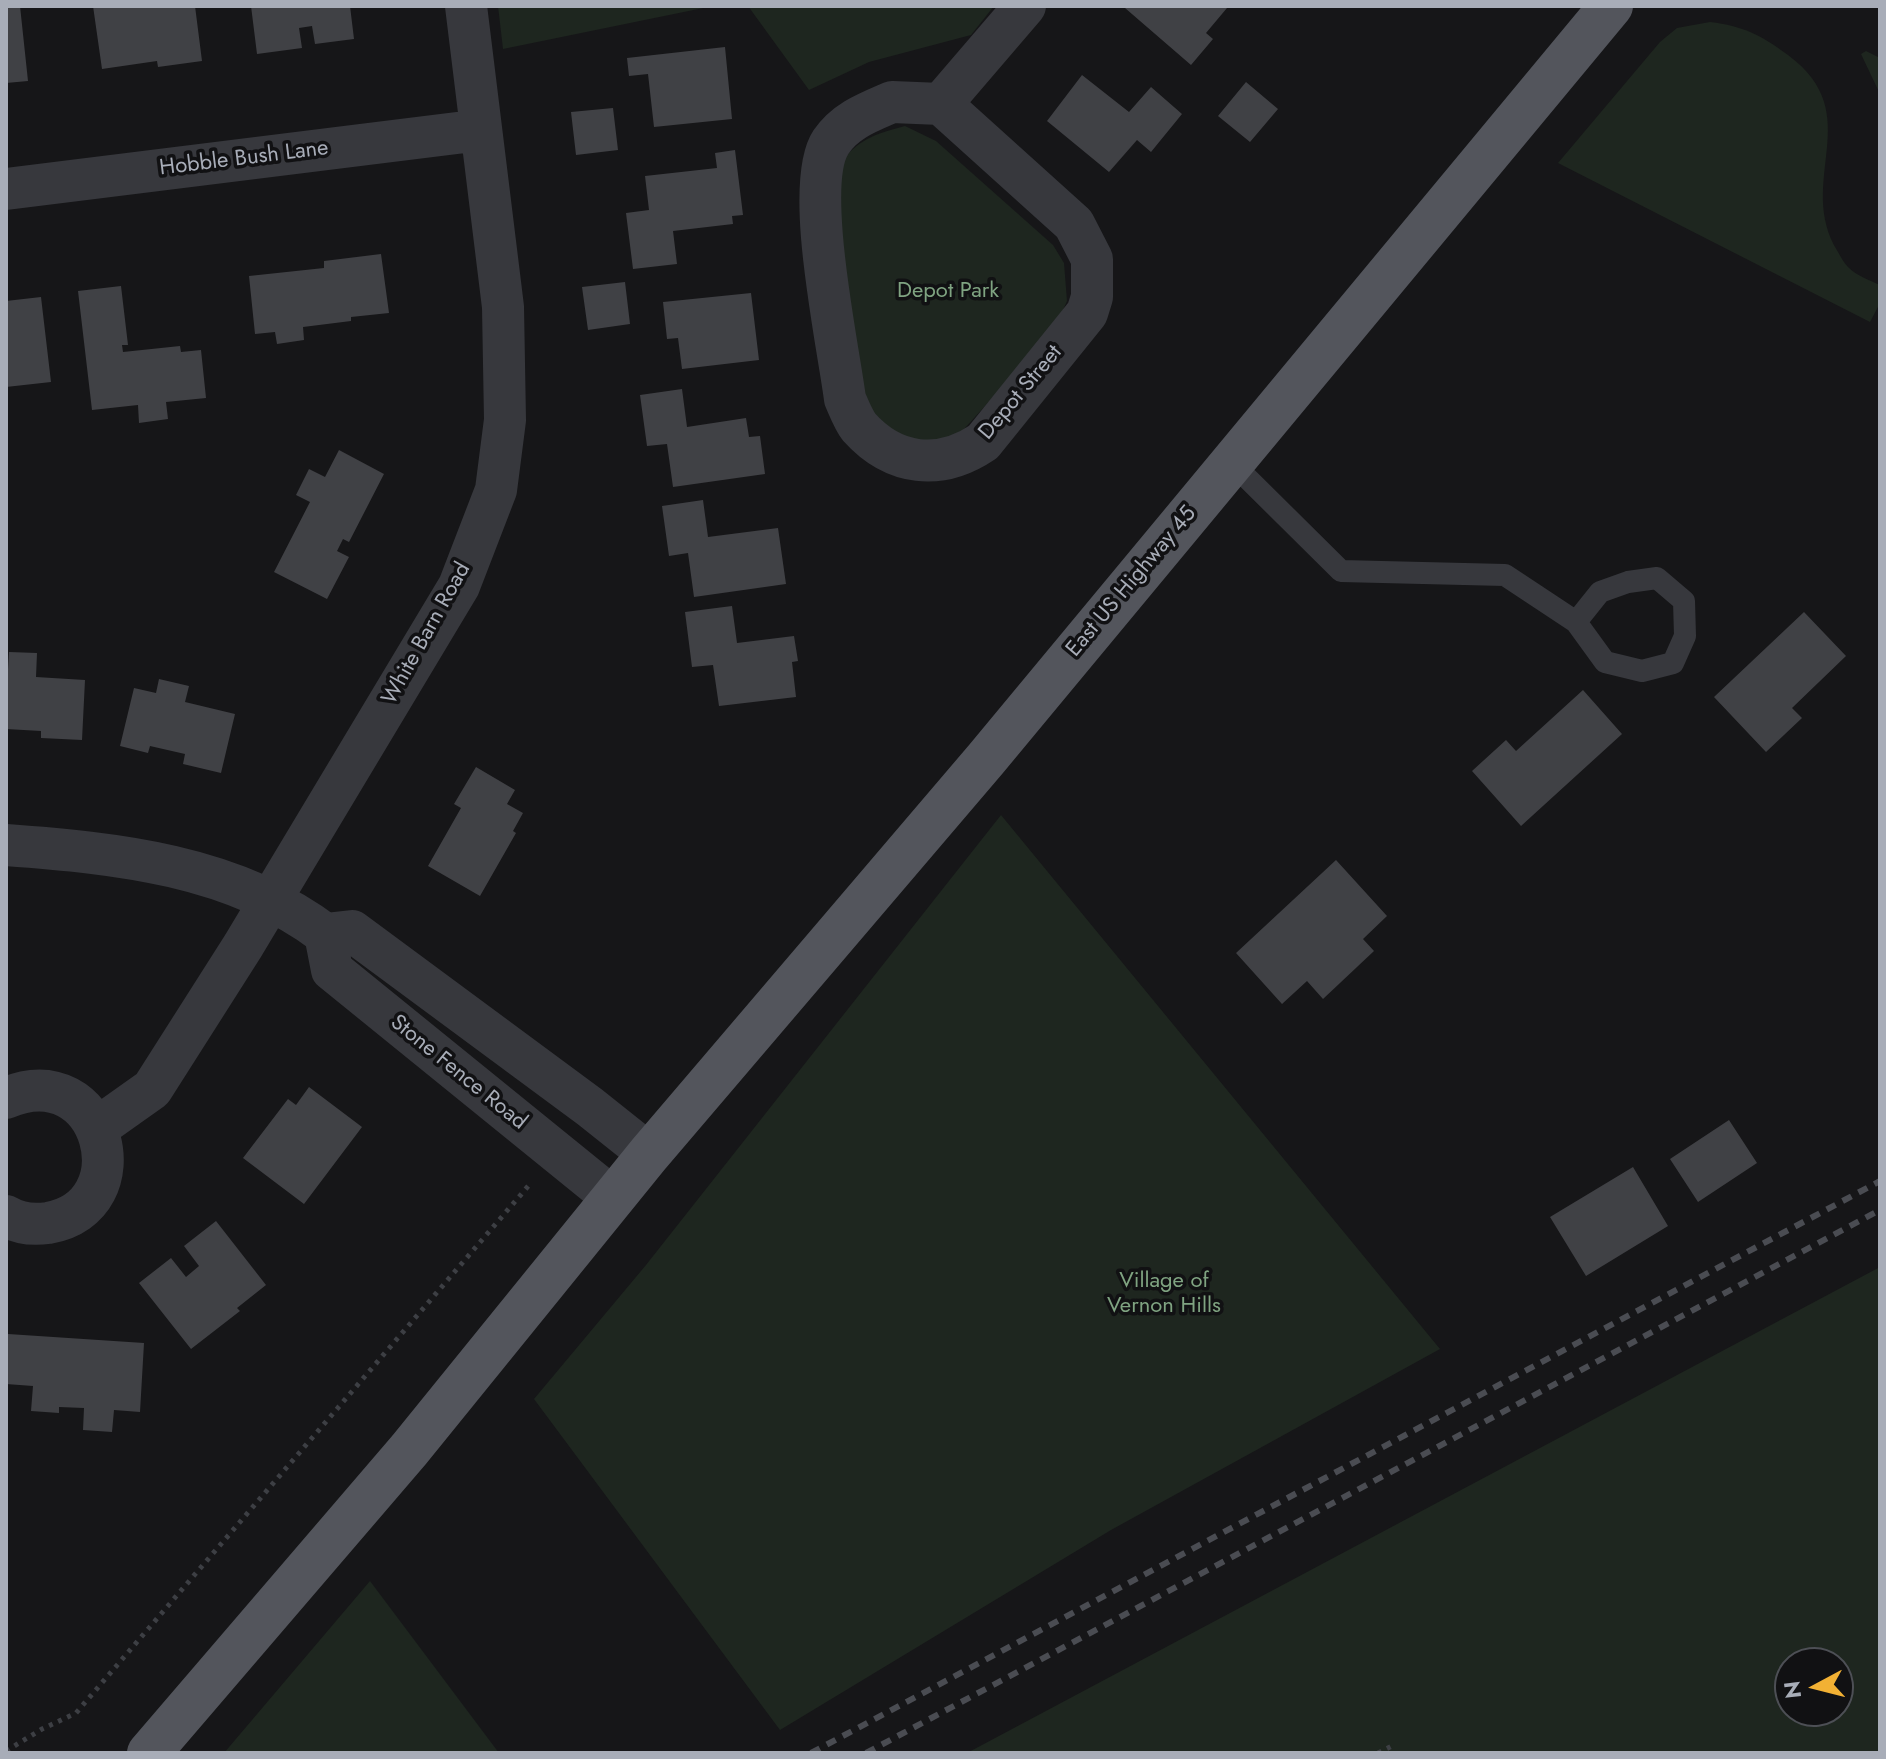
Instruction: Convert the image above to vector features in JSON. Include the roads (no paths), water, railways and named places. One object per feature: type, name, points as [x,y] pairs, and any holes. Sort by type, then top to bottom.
[{"type":"main road","name":"East US Highway 45","points":[[149,1753],[409,1450],[649,1154],[986,759],[1611,6]]},
{"type":"street","name":"White Barn Road","points":[[97,1128],[152,1089],[459,586],[496,490],[505,420],[503,307],[466,6]]},
{"type":"street","points":[[941,104],[1025,6]]},
{"type":"street","name":"Depot Street","points":[[892,102],[941,104],[1074,224],[1092,259],[1092,297],[1087,313],[983,442],[968,452],[944,461],[904,458],[883,448],[857,425],[845,399],[819,207],[823,157],[832,140],[854,118],[892,102]]},
{"type":"street","name":"Hobble Bush Lane","points":[[6,189],[481,130]]},
{"type":"street","points":[[6,845],[80,850],[174,865],[270,899],[325,934],[352,931],[649,1154]]},
{"type":"street","name":"Stone Fence Road","points":[[325,934],[332,970],[613,1198]]},
{"type":"street","points":[[6,1098],[21,1091],[43,1090],[66,1096],[84,1109],[97,1128],[104,1150],[102,1173],[93,1194],[78,1211],[58,1221],[36,1225],[6,1216]]},
{"type":"lane","points":[[1231,462],[1341,571],[1505,575],[1576,622],[1605,662],[1642,671],[1673,663],[1685,636],[1684,601],[1657,578],[1628,582],[1600,592],[1576,622]]},
{"type":"railway","points":[[811,1753],[1880,1181]]},
{"type":"railway","points":[[866,1753],[1880,1210]]},
{"type":"park label","name":"Depot Park","points":[[948,292]]},
{"type":"park label","name":"Village of Vernon Hills","points":[[1164,1294]]}]
